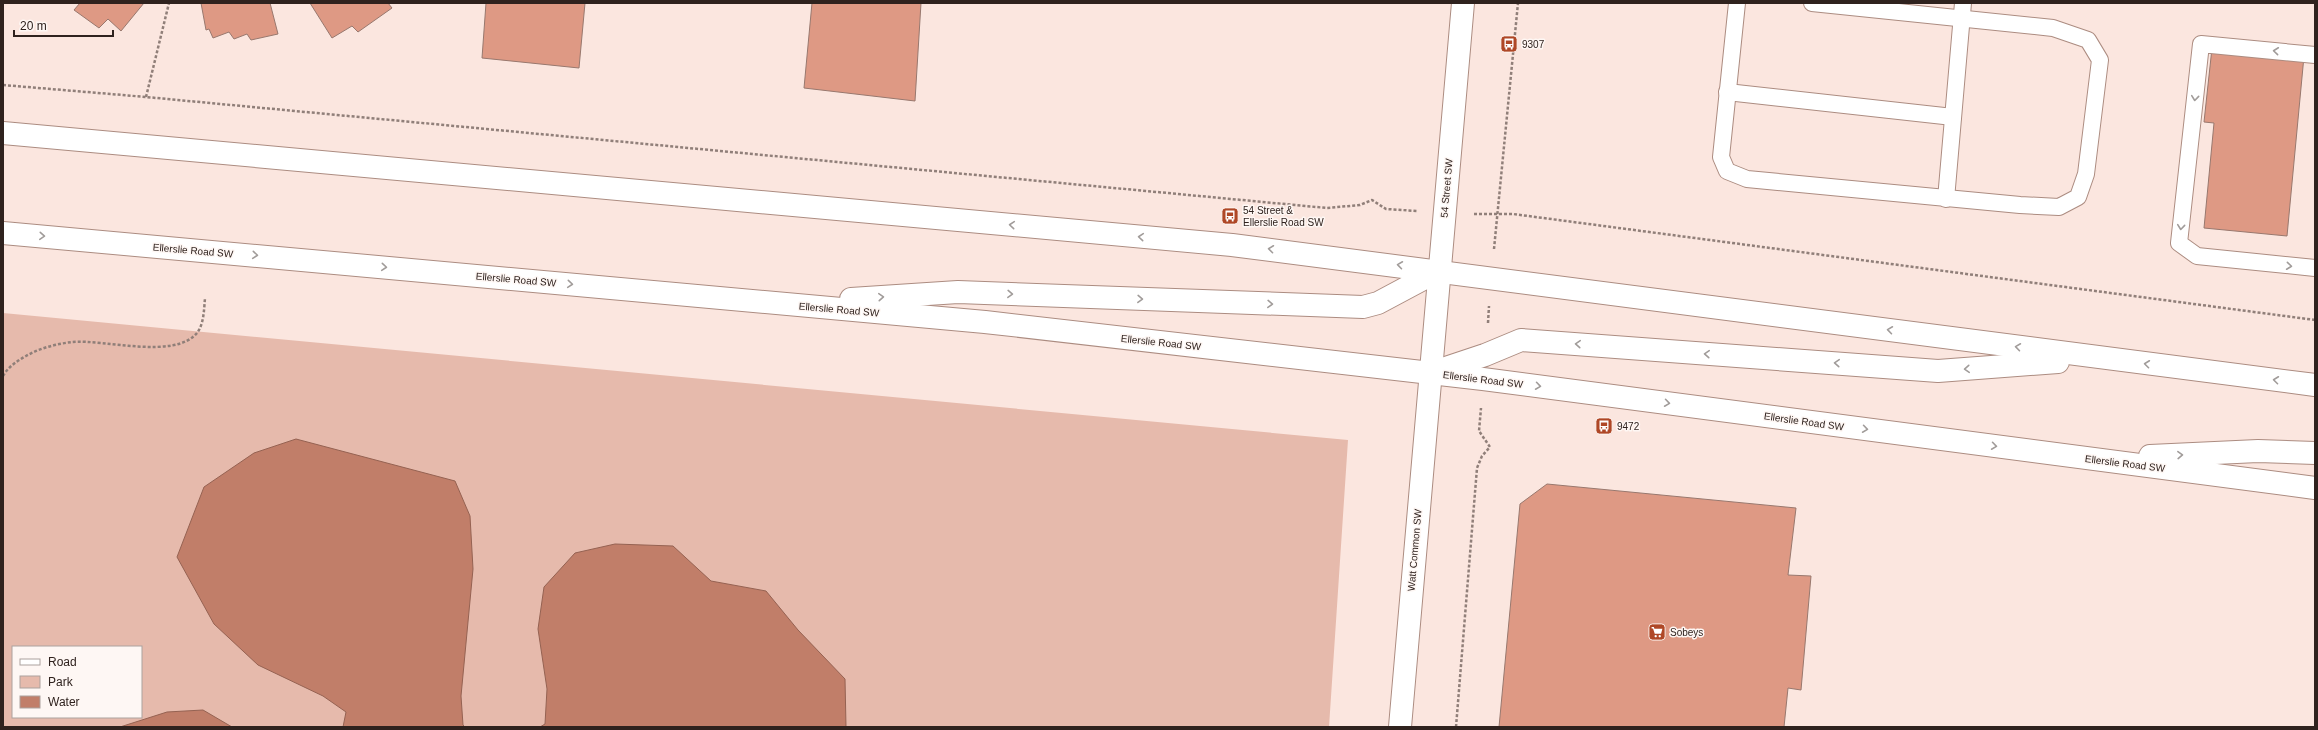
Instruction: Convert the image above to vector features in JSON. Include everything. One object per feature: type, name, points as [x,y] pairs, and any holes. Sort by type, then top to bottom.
[{"type":"main road","name":"54 Street SW","points":[[1430,373],[1463,3]]},
{"type":"main road","points":[[3,133],[1224,244],[2103,359],[2315,385]]},
{"type":"main road","name":"Ellerslie Road SW","points":[[3,233],[985,322],[1430,373],[2315,488]]},
{"type":"main road","points":[[786,304],[958,292],[1363,307],[1378,303],[1438,271]]},
{"type":"main road","points":[[1430,373],[1485,356],[1521,340],[1938,371],[2103,359]]},
{"type":"main road","name":"Watt Common SW","points":[[1400,727],[1430,373]]},
{"type":"main road","points":[[2085,458],[2258,451],[2315,453]]},
{"type":"lane","points":[[1737,3],[1721,157],[1727,170],[1747,179],[1946,199],[2059,207],[2078,197],[2086,174],[2100,60],[2088,40],[2053,28],[1962,20],[1812,3]]},
{"type":"lane","points":[[1946,199],[1963,3]]},
{"type":"lane","points":[[2315,55],[2201,44],[2179,243],[2197,256],[2315,268]]},
{"type":"lane","points":[[1727,92],[1953,117]]},
{"type":"path","points":[[146,96],[169,3]]},
{"type":"path","points":[[1518,3],[1497,215],[1521,215],[2315,320]]},
{"type":"path","points":[[3,85],[146,96],[1326,208],[1360,205],[1372,200],[1386,209]]},
{"type":"path","points":[[3,376],[16,362],[33,352],[52,345],[95,342],[161,347],[175,346],[189,340],[198,333],[202,321],[205,298]]},
{"type":"path","points":[[1456,727],[1477,468],[1482,456],[1490,447],[1479,431]]},
{"type":"green space","points":[[3,313],[1348,440],[1329,727],[3,727]]},
{"type":"water","points":[[296,439],[455,481],[470,516],[473,569],[461,696],[463,725],[465,727],[343,727],[346,712],[323,696],[258,665],[214,624],[177,557],[204,487],[254,453]]},
{"type":"water","points":[[615,544],[673,546],[711,581],[766,591],[798,630],[845,679],[846,727],[540,727],[545,724],[547,689],[538,629],[544,587],[575,553]]},
{"type":"water","points":[[203,710],[232,727],[120,727],[167,712]]},
{"type":"building","points":[[80,3],[144,3],[121,31],[108,19],[99,28],[74,10]]},
{"type":"building","points":[[201,3],[270,3],[278,34],[251,40],[247,34],[234,39],[229,32],[213,38],[209,29],[206,30]]},
{"type":"building","points":[[310,3],[388,3],[392,8],[358,32],[352,26],[332,38]]},
{"type":"building","points":[[486,3],[585,3],[579,68],[482,58]]},
{"type":"building","points":[[812,3],[921,3],[915,101],[804,88]]},
{"type":"building","points":[[2212,48],[2304,56],[2287,236],[2204,228],[2214,123],[2204,122]]},
{"type":"building","name":"Sobeys","points":[[1547,484],[1796,508],[1788,575],[1811,576],[1801,690],[1788,688],[1784,727],[1499,727],[1520,504]]},
{"type":"place","name":"9307","points":[[1509,44]]},
{"type":"place","name":"54 Street & Ellerslie Road SW","points":[[1230,216]]},
{"type":"place","name":"9472","points":[[1604,426]]},
{"type":"place","name":"Sobeys","points":[[1657,632]]}]
